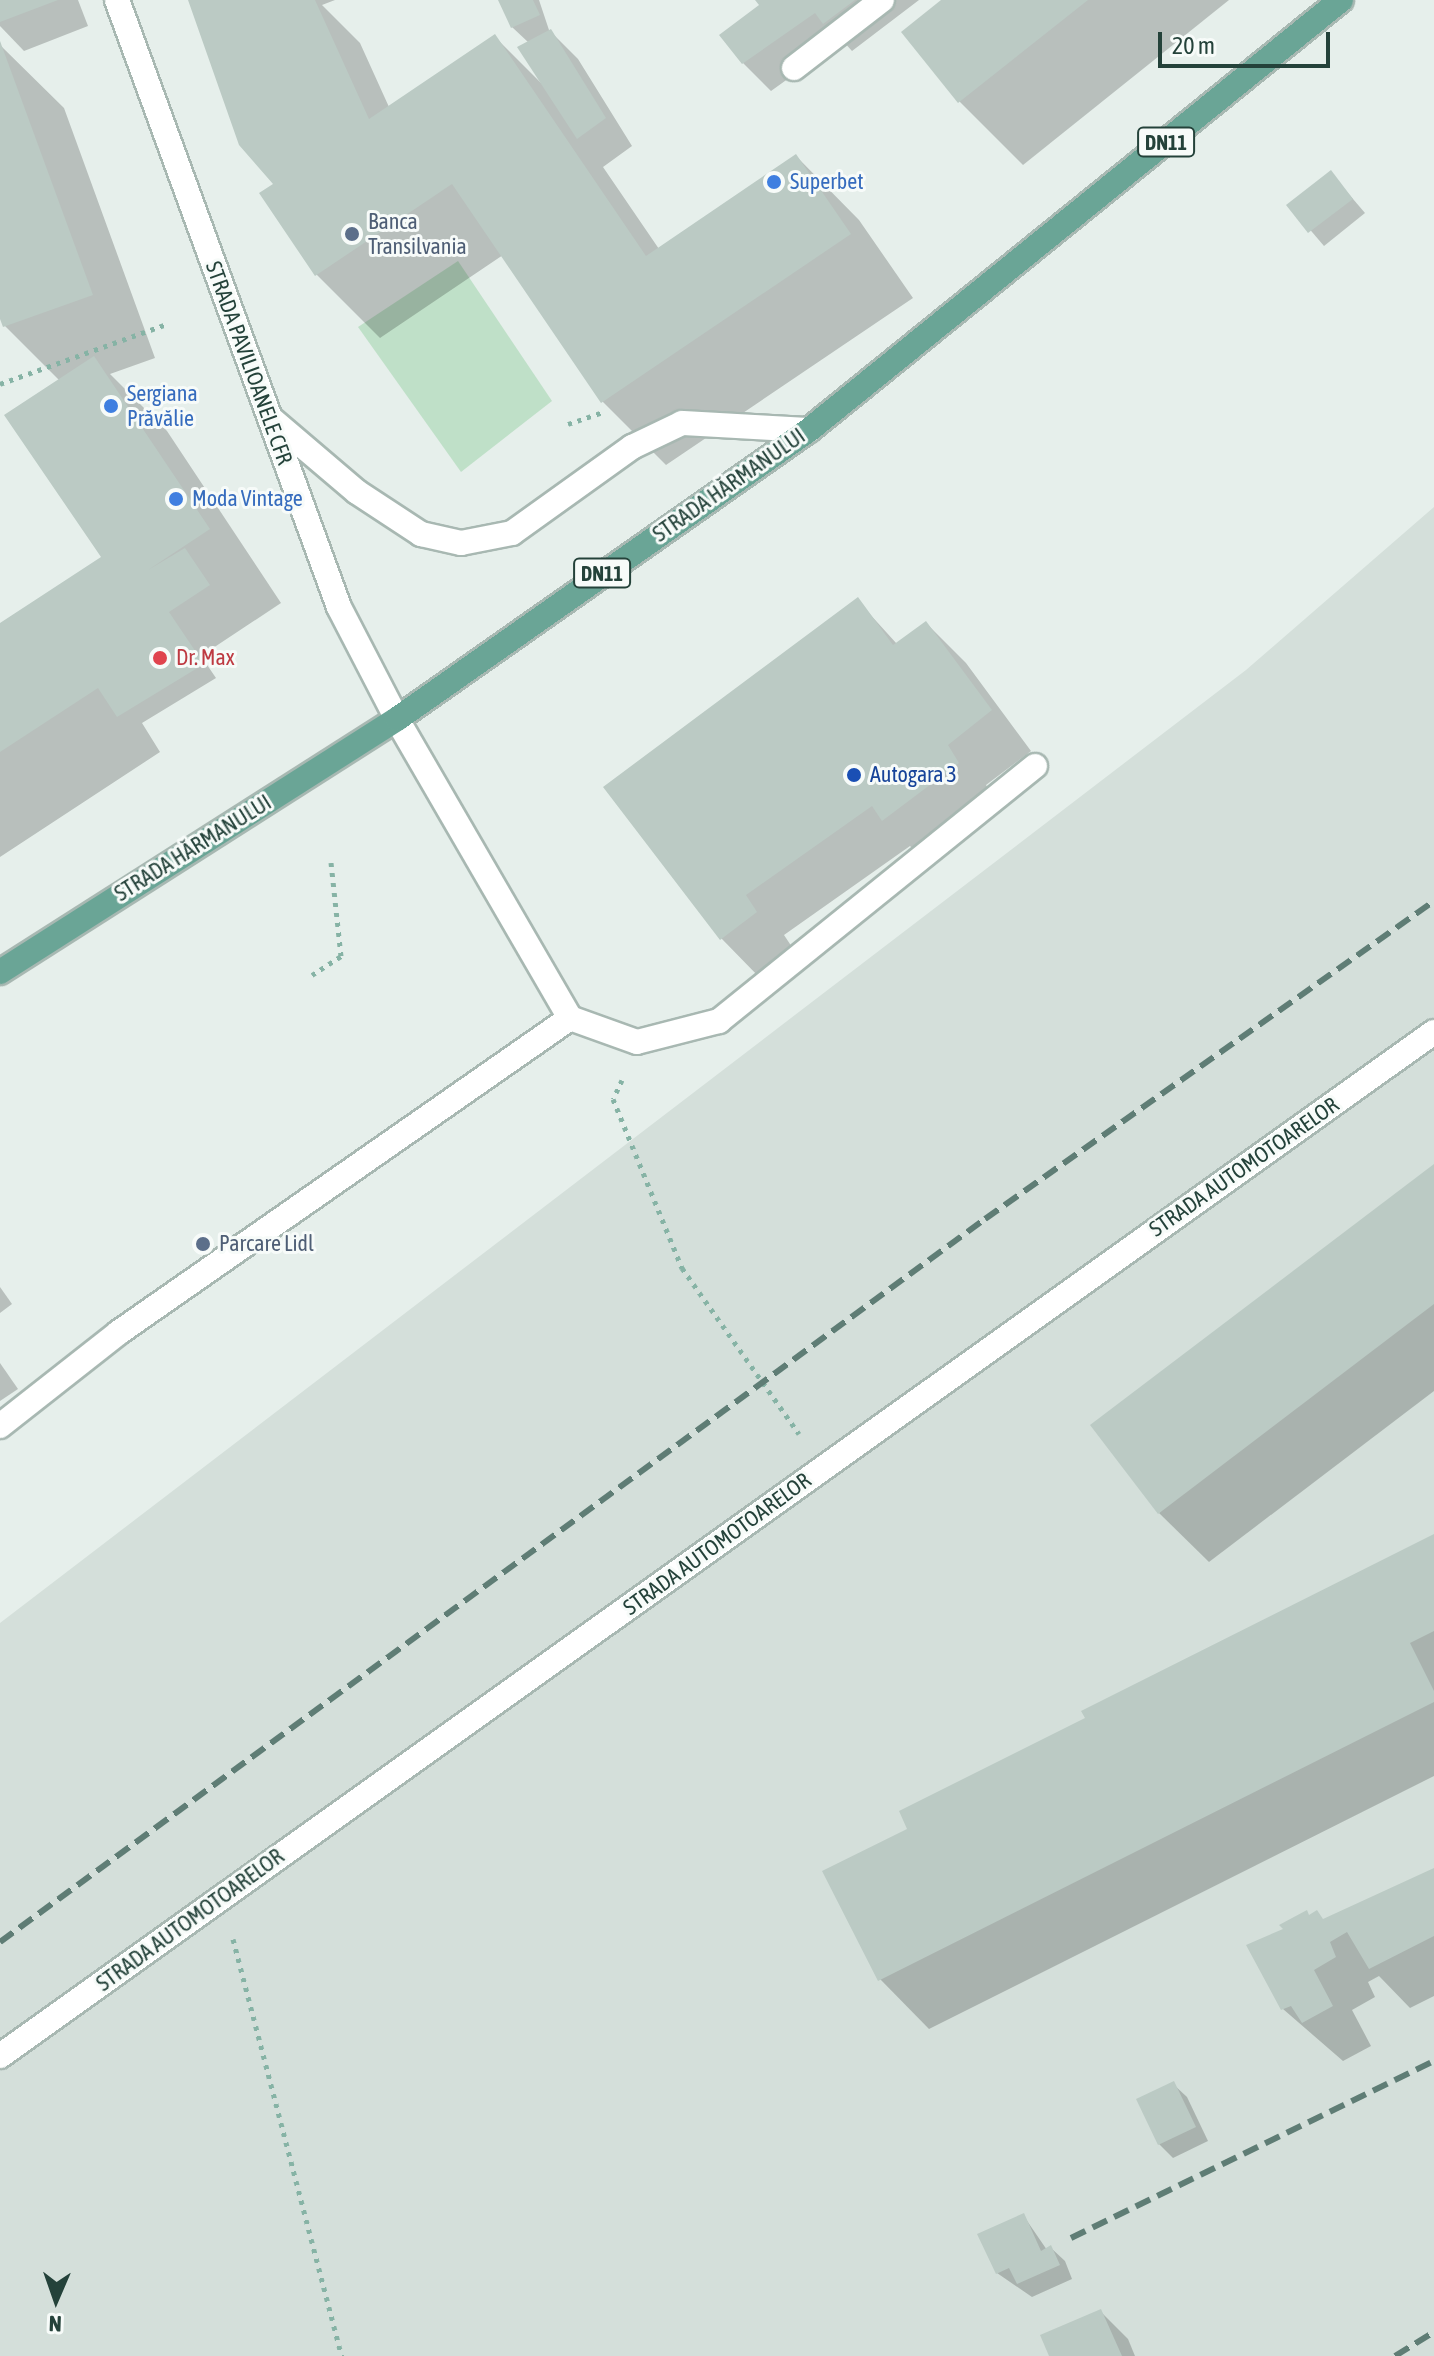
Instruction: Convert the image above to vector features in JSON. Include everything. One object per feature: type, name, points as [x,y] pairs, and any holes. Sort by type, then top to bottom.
[{"type":"main road","name":"STRADA HĂRMANULUI","points":[[0,972],[397,719],[809,430],[1341,0]]},
{"type":"street","name":"STRADA PAVILIOANELE CFR","points":[[117,0],[339,607],[397,719],[570,1018]]},
{"type":"street","points":[[794,68],[882,0]]},
{"type":"street","points":[[268,417],[357,492],[395,518],[421,534],[461,543],[512,533],[632,447],[682,423],[809,430]]},
{"type":"street","points":[[0,1426],[130,1324],[570,1018],[637,1042],[719,1021],[1035,766]]},
{"type":"street","name":"STRADA AUTOMOTOARELOR","points":[[0,2056],[1434,1032]]},
{"type":"path","points":[[0,384],[167,324]]},
{"type":"path","points":[[568,424],[605,411]]},
{"type":"path","points":[[312,975],[341,956],[331,863]]},
{"type":"path","points":[[637,1042],[613,1099],[682,1268],[707,1310],[824,1467]]},
{"type":"path","points":[[242,1986],[342,2356]]},
{"type":"shaded area","points":[[1434,507],[1434,2356],[0,2356],[0,1623],[1246,670]]},
{"type":"green space","points":[[458,261],[552,401],[461,472],[358,327]]},
{"type":"building","points":[[0,0],[58,0],[0,22]]},
{"type":"building","points":[[188,0],[315,0],[369,119],[495,34],[646,256],[796,154],[851,234],[601,403],[452,184],[315,276],[259,193],[273,184],[239,145]]},
{"type":"building","points":[[498,0],[533,0],[540,15],[511,28]]},
{"type":"building","points":[[755,0],[855,0],[823,24],[815,13],[742,64],[719,35],[759,5]]},
{"type":"building","points":[[941,0],[1088,0],[958,103],[901,32]]},
{"type":"building","points":[[551,29],[606,118],[577,139],[517,47]]},
{"type":"building","points":[[0,41],[93,295],[3,327],[0,319]]},
{"type":"building","points":[[1331,170],[1353,199],[1308,233],[1286,205]]},
{"type":"building","points":[[94,356],[210,529],[148,570],[185,548],[210,585],[169,612],[204,664],[117,717],[98,688],[0,752],[0,623],[101,557],[4,415]]},
{"type":"building","name":"Autogara 3","points":[[858,597],[893,645],[926,621],[992,710],[948,745],[959,763],[882,821],[872,806],[746,895],[757,912],[720,940],[603,787]]},
{"type":"building","points":[[1434,1164],[1434,1304],[1158,1514],[1090,1425]]},
{"type":"building","points":[[1434,1534],[1434,1631],[1410,1643],[1434,1691],[1434,1702],[878,1981],[822,1871],[907,1829],[899,1811],[1085,1718],[1081,1711]]},
{"type":"building","points":[[1434,1868],[1434,1936],[1369,1969],[1347,1932],[1330,1942],[1336,1957],[1314,1970],[1333,2006],[1302,2023],[1291,2006],[1281,2010],[1246,1945],[1283,1929],[1279,1925],[1307,1910],[1309,1915],[1317,1910],[1323,1919]]},
{"type":"building","points":[[1174,2081],[1196,2127],[1158,2145],[1136,2099]]},
{"type":"building","points":[[1024,2213],[1041,2251],[1051,2245],[1060,2265],[1017,2284],[1009,2268],[996,2274],[977,2234]]},
{"type":"building","points":[[1101,2309],[1122,2356],[1049,2356],[1040,2335]]},
{"type":"railway","points":[[0,1942],[985,1219],[1434,901]]},
{"type":"railway","points":[[1071,2238],[1434,2061]]},
{"type":"railway","points":[[1395,2356],[1434,2332]]},
{"type":"place","name":"Superbet","points":[[774,182]]},
{"type":"place","name":"Banca Transilvania","points":[[352,234]]},
{"type":"place","name":"Sergiana Prăvălie","points":[[111,406]]},
{"type":"place","name":"Moda Vintage","points":[[176,499]]},
{"type":"place","name":"Dr. Max","points":[[160,658]]},
{"type":"place","name":"Autogara 3","points":[[854,775]]},
{"type":"place","name":"Parcare Lidl","points":[[203,1244]]}]
